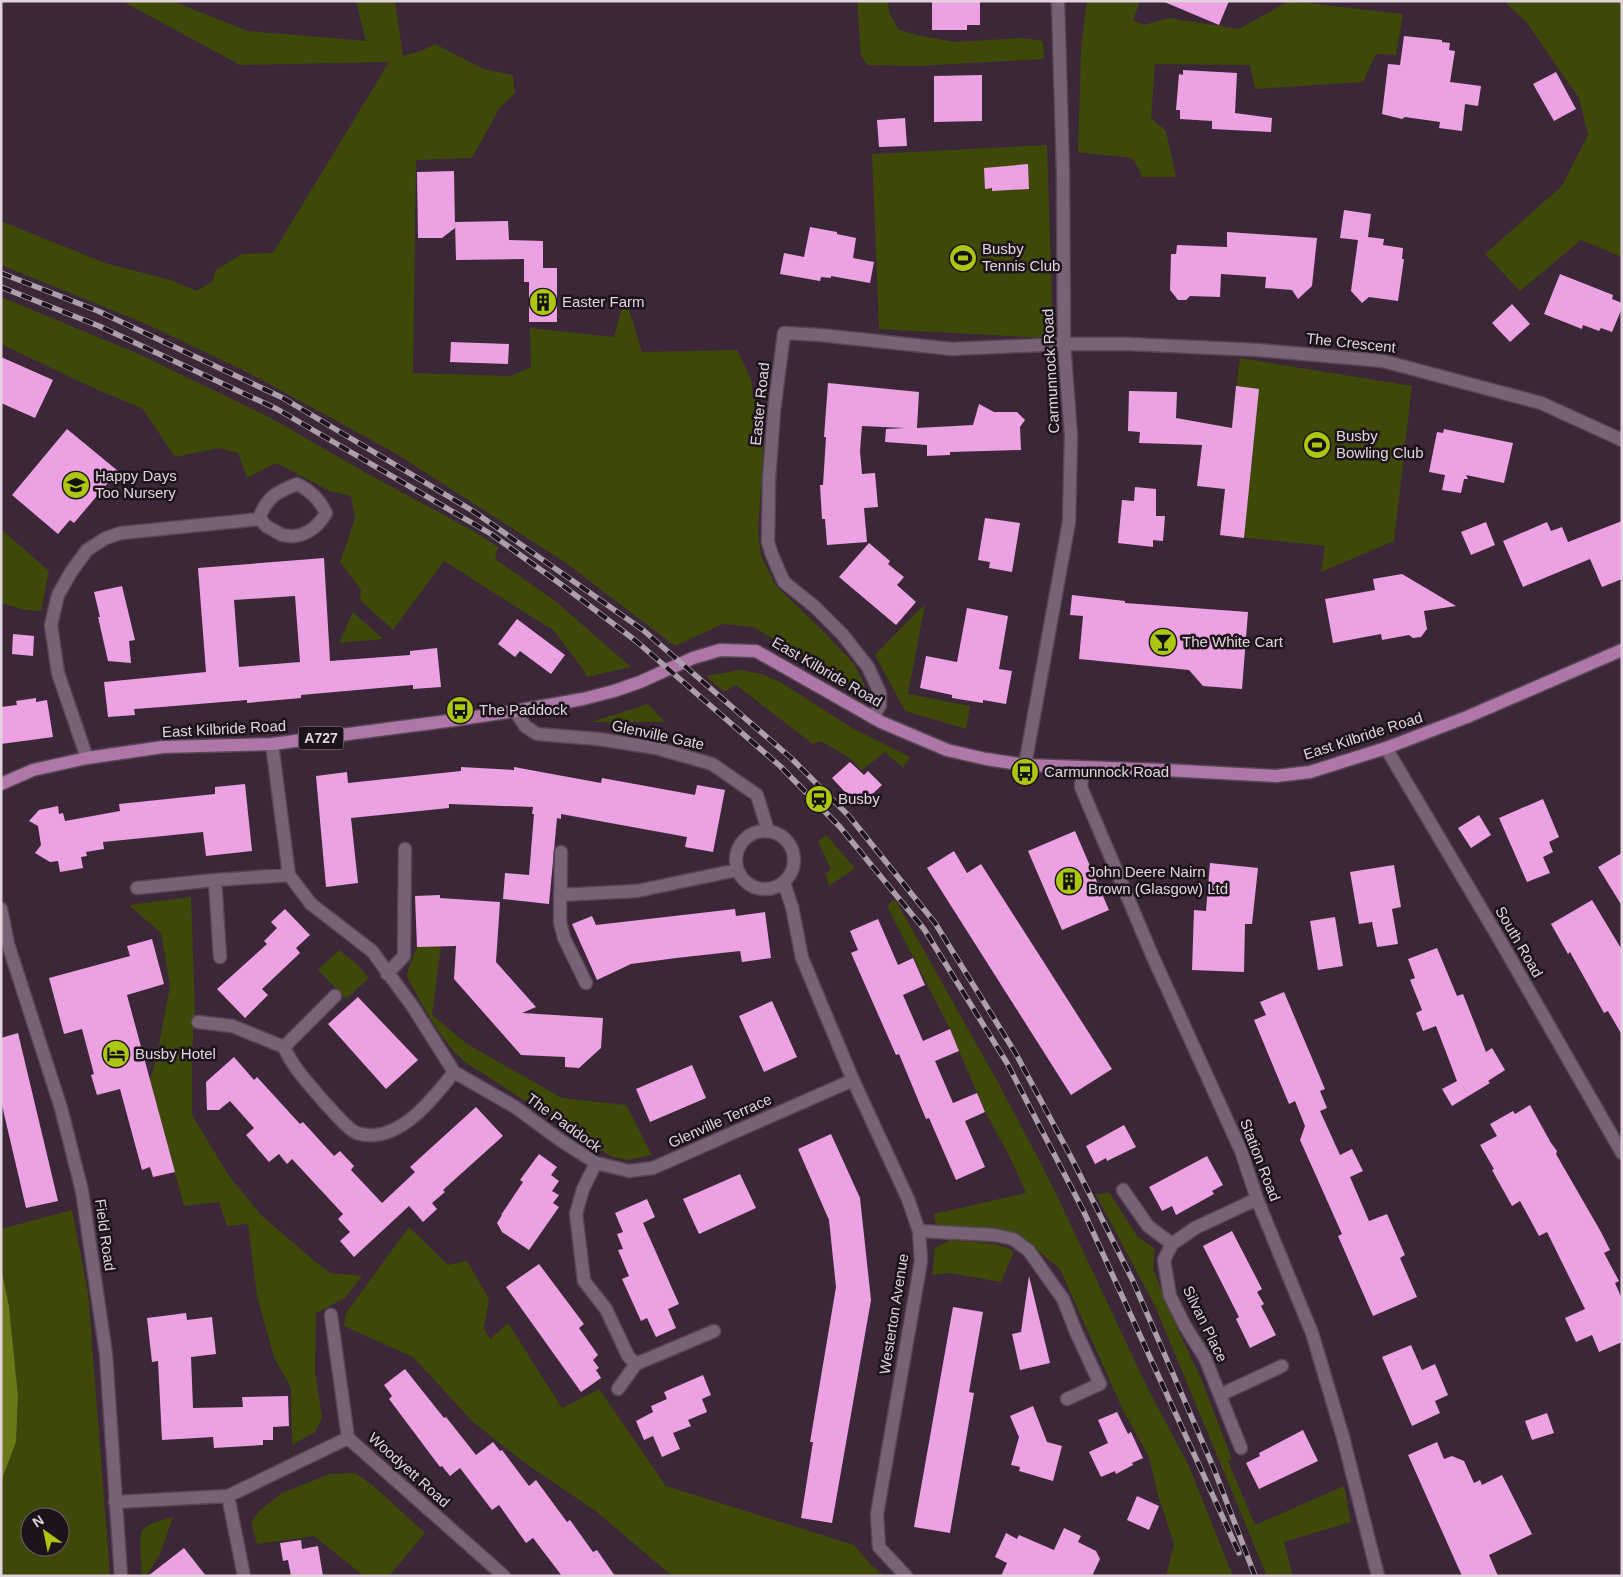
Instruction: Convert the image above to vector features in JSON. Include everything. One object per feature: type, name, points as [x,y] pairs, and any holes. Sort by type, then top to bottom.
[{"type":"main road","name":"East Kilbride Road","points":[[1,784],[33,770],[87,758],[162,747],[272,744],[455,720],[583,698],[614,691],[640,682],[693,658],[720,650],[737,649],[756,651],[873,718],[947,750],[1025,765],[1276,776],[1310,772],[1386,748],[1467,717],[1622,650]]},
{"type":"street","name":"Carmunnock Road","points":[[1025,765],[1069,522],[1071,436],[1064,344],[1063,172],[1058,1]]},
{"type":"street","name":"Easter Road","points":[[873,718],[880,705],[880,693],[868,667],[843,635],[815,607],[784,582],[768,542],[774,411],[784,332],[820,334],[952,349],[1064,344]]},
{"type":"street","name":"The Crescent","points":[[1064,344],[1128,344],[1258,350],[1383,361],[1541,403],[1622,440]]},
{"type":"street","points":[[297,484],[309,490],[320,502],[326,513],[312,530],[299,535],[283,536],[263,524],[261,518],[265,502],[278,491],[297,484]]},
{"type":"street","points":[[87,758],[58,673],[51,625],[58,595],[71,572],[87,550],[106,538],[121,533],[261,518]]},
{"type":"street","name":"Glenville Gate","points":[[515,710],[525,726],[537,734],[598,738],[656,748],[712,764],[757,795],[768,831]]},
{"type":"street","name":"The Paddock","points":[[272,744],[289,875],[311,904],[372,952],[413,1007],[454,1072],[515,1106],[562,1142],[596,1163],[583,1189],[576,1214],[584,1281],[606,1309],[628,1356],[636,1364]]},
{"type":"street","name":"South Road","points":[[1386,748],[1473,894],[1622,1153]]},
{"type":"street","name":"Station Road","points":[[1083,768],[1081,787],[1152,955],[1240,1151],[1257,1199],[1312,1334],[1343,1437],[1378,1576]]},
{"type":"street","points":[[768,831],[779,834],[788,841],[794,852],[795,863],[791,874],[784,884],[776,888],[766,890],[748,885],[737,870],[736,860],[742,842],[758,832],[768,831]]},
{"type":"street","points":[[387,974],[404,956],[405,848]]},
{"type":"street","points":[[561,852],[560,922],[564,938],[586,983]]},
{"type":"street","points":[[560,895],[638,891],[737,870]]},
{"type":"street","points":[[137,888],[289,875]]},
{"type":"street","points":[[215,880],[220,957]]},
{"type":"street","name":"Westerton Avenue","points":[[784,884],[792,907],[802,958],[853,1080],[908,1199],[919,1231],[921,1261],[877,1514],[879,1547],[906,1576]]},
{"type":"street","name":"Field Road","points":[[1,909],[8,944],[61,1108],[82,1192],[106,1354],[121,1576]]},
{"type":"street","points":[[284,1047],[335,996]]},
{"type":"street","points":[[198,1022],[232,1026],[284,1047],[288,1057],[300,1074],[337,1116],[356,1133],[376,1136],[385,1135],[413,1118],[434,1097],[454,1072]]},
{"type":"street","name":"Glenville Terrace","points":[[596,1163],[629,1171],[653,1168],[853,1080]]},
{"type":"street","points":[[1123,1190],[1148,1226],[1172,1244],[1194,1228],[1257,1199]]},
{"type":"street","points":[[919,1231],[995,1235],[1013,1239],[1029,1251],[1063,1299],[1100,1384],[1067,1399]]},
{"type":"street","name":"Silvan Place","points":[[1172,1244],[1164,1260],[1170,1296],[1185,1326],[1206,1358],[1241,1448]]},
{"type":"street","points":[[331,1315],[348,1438]]},
{"type":"street","points":[[618,1389],[636,1364],[714,1331]]},
{"type":"street","points":[[1220,1395],[1282,1366]]},
{"type":"street","name":"Woodyett Road","points":[[115,1502],[228,1496],[348,1438],[504,1576]]},
{"type":"street","points":[[228,1496],[244,1576]]},
{"type":"shaded area","points":[[122,1],[172,1],[248,31],[366,41],[356,1],[395,1],[403,56],[421,51],[435,44],[484,69],[513,75],[515,93],[499,109],[472,158],[416,160],[413,373],[511,376],[531,367],[530,328],[614,337],[625,296],[642,352],[737,350],[751,379],[753,398],[763,406],[764,440],[758,531],[761,555],[776,586],[855,665],[867,690],[809,662],[754,627],[723,624],[675,646],[566,563],[395,453],[251,374],[146,324],[1,265],[1,221],[105,263],[174,281],[196,291],[212,282],[216,270],[242,254],[273,253],[389,62],[240,65]]},
{"type":"shaded area","points":[[857,1],[888,1],[889,12],[899,30],[921,36],[955,42],[1022,38],[1043,41],[1044,59],[917,66],[868,65],[861,56]]},
{"type":"shaded area","points":[[1087,1],[1140,1],[1133,20],[1144,25],[1169,18],[1239,29],[1289,1],[1403,14],[1396,55],[1376,54],[1363,82],[1255,89],[1250,65],[1155,64],[1151,118],[1166,131],[1176,177],[1142,177],[1132,158],[1078,152],[1081,48]]},
{"type":"shaded area","points":[[1504,1],[1622,1],[1622,257],[1581,240],[1520,291],[1485,254],[1562,186],[1588,135],[1579,98],[1527,23]]},
{"type":"shaded area","name":"Busby Tennis Club","points":[[1047,145],[1053,334],[1045,338],[879,329],[872,154]]},
{"type":"shaded area","points":[[1,297],[139,354],[271,418],[475,532],[498,547],[495,559],[554,600],[631,667],[587,677],[554,631],[444,561],[393,630],[360,600],[361,590],[340,562],[355,519],[351,496],[330,491],[276,463],[247,478],[238,453],[219,448],[175,457],[143,409],[89,386],[1,344]]},
{"type":"shaded area","name":"Busby Bowling Club","points":[[1240,358],[1412,386],[1394,541],[1321,572],[1325,546],[1220,535]]},
{"type":"shaded area","points":[[1,529],[49,571],[41,611],[24,610],[1,603]]},
{"type":"shaded area","points":[[925,604],[908,694],[970,706],[966,729],[905,711],[875,655]]},
{"type":"shaded area","points":[[353,612],[383,639],[339,643]]},
{"type":"shaded area","points":[[740,670],[762,674],[780,682],[852,728],[910,757],[903,768],[885,752],[862,770],[851,759],[821,741],[813,744],[736,685],[724,692],[706,676]]},
{"type":"shaded area","points":[[648,704],[665,722],[591,722]]},
{"type":"shaded area","points":[[826,835],[855,868],[829,886],[825,873],[831,870],[818,841]]},
{"type":"shaded area","points":[[191,897],[195,1010],[192,1054],[192,1115],[229,1176],[262,1216],[330,1273],[362,1276],[345,1298],[316,1313],[315,1371],[322,1418],[315,1432],[292,1445],[291,1388],[274,1357],[257,1296],[248,1224],[227,1226],[219,1202],[184,1206],[150,1081],[170,986],[161,933],[129,905]]},
{"type":"shaded area","points":[[895,899],[999,1084],[1051,1183],[1148,1389],[1188,1464],[1233,1576],[1166,1576],[1174,1544],[1157,1492],[1149,1457],[1123,1410],[1060,1269],[1013,1232],[936,1225],[934,1214],[1026,1193],[1010,1157],[985,1112],[950,1029],[887,906]]},
{"type":"shaded area","points":[[441,946],[432,1015],[467,1044],[562,1098],[626,1105],[652,1155],[629,1160],[612,1157],[465,1062],[447,1043],[407,977],[417,947]]},
{"type":"shaded area","points":[[339,950],[356,963],[369,978],[346,999],[318,970]]},
{"type":"shaded area","points":[[1109,1192],[1137,1236],[1155,1249],[1153,1269],[1178,1330],[1200,1376],[1232,1459],[1228,1461],[1255,1525],[1344,1486],[1351,1522],[1284,1542],[1293,1576],[1267,1576],[1155,1306],[1096,1195]]},
{"type":"shaded area","points":[[72,1210],[88,1293],[110,1576],[1,1576],[1,1482],[16,1442],[18,1396],[9,1306],[1,1267],[1,1229]]},
{"type":"shaded area","points":[[409,1227],[448,1265],[467,1261],[489,1299],[484,1328],[490,1339],[508,1323],[562,1408],[599,1389],[666,1486],[854,1545],[871,1565],[885,1576],[672,1576],[597,1512],[525,1463],[473,1422],[413,1357],[344,1326],[346,1313]]},
{"type":"shaded area","points":[[951,1240],[995,1244],[1014,1251],[1001,1282],[949,1273],[932,1275],[935,1248]]},
{"type":"shaded area","points":[[1,1267],[9,1306],[18,1396],[16,1442],[1,1482]]},
{"type":"shaded area","points":[[355,1473],[383,1494],[425,1533],[389,1576],[364,1576],[314,1536],[257,1544],[251,1522],[260,1510],[282,1493],[330,1474]]},
{"type":"shaded area","points":[[173,1517],[160,1554],[146,1576],[142,1576],[141,1532],[150,1524]]},
{"type":"building","points":[[932,1],[980,1],[980,25],[967,25],[967,30],[932,30]]},
{"type":"building","points":[[1162,1],[1229,1],[1219,25]]},
{"type":"building","points":[[1404,36],[1442,40],[1442,42],[1450,43],[1449,50],[1455,51],[1450,82],[1481,86],[1478,106],[1465,104],[1462,131],[1439,128],[1440,122],[1405,117],[1402,119],[1382,114],[1388,64],[1400,65]]},
{"type":"building","points":[[1183,70],[1237,73],[1235,113],[1272,118],[1271,132],[1212,129],[1212,121],[1180,119],[1180,110],[1176,110],[1179,74],[1183,75]]},
{"type":"building","points":[[1556,72],[1576,109],[1554,121],[1533,84]]},
{"type":"building","points":[[982,75],[982,121],[934,122],[934,76]]},
{"type":"building","points":[[905,118],[907,146],[879,147],[877,120]]},
{"type":"building","points":[[1028,164],[1029,189],[992,191],[992,188],[985,189],[984,168]]},
{"type":"building","points":[[454,171],[455,228],[442,238],[418,238],[417,172]]},
{"type":"building","points":[[1344,210],[1371,214],[1368,237],[1384,239],[1383,245],[1403,248],[1402,259],[1404,259],[1398,301],[1369,297],[1362,303],[1351,291],[1358,240],[1340,238]]},
{"type":"building","points":[[508,221],[509,240],[543,241],[543,268],[557,268],[557,322],[529,322],[529,282],[524,282],[524,259],[456,260],[455,222]]},
{"type":"building","points":[[810,227],[856,238],[853,258],[874,262],[870,283],[831,276],[831,278],[821,277],[820,281],[780,274],[784,253],[804,257]]},
{"type":"building","points":[[1227,232],[1317,238],[1312,286],[1298,299],[1292,290],[1265,288],[1266,277],[1221,274],[1220,297],[1190,296],[1186,300],[1178,300],[1170,290],[1171,254],[1176,254],[1177,245],[1227,247]]},
{"type":"building","points":[[1560,274],[1613,295],[1612,299],[1622,303],[1622,308],[1612,332],[1601,328],[1599,331],[1583,325],[1582,329],[1544,314]]},
{"type":"building","points":[[1512,304],[1530,324],[1510,342],[1492,323]]},
{"type":"building","points":[[451,342],[509,344],[508,364],[450,362]]},
{"type":"building","points":[[1,357],[53,380],[35,418],[1,403]]},
{"type":"building","points":[[828,383],[919,392],[917,428],[973,425],[979,404],[994,412],[1017,412],[1025,420],[1020,427],[1021,450],[950,452],[950,455],[927,456],[927,445],[885,442],[886,429],[905,428],[862,426],[860,451],[862,474],[875,473],[878,507],[864,508],[867,542],[827,545],[825,519],[822,519],[820,485],[823,485]]},
{"type":"building","points":[[1236,386],[1259,389],[1244,538],[1220,535],[1225,489],[1197,486],[1202,445],[1139,443],[1140,432],[1128,431],[1129,391],[1177,392],[1176,418],[1232,428]]},
{"type":"building","points":[[67,429],[118,471],[74,523],[70,520],[58,534],[12,495]]},
{"type":"building","points":[[1444,429],[1513,443],[1504,483],[1466,475],[1468,479],[1464,479],[1461,493],[1442,490],[1445,475],[1429,472],[1437,432],[1443,433]]},
{"type":"building","points":[[1135,487],[1156,489],[1156,516],[1165,516],[1163,541],[1153,540],[1153,547],[1118,543],[1122,500],[1134,501]]},
{"type":"building","points":[[985,518],[1020,523],[1012,572],[989,568],[990,562],[978,560]]},
{"type":"building","points":[[1622,521],[1622,579],[1602,587],[1590,559],[1523,587],[1503,541],[1547,522],[1551,531],[1562,527],[1568,542]]},
{"type":"building","points":[[1486,522],[1495,545],[1471,555],[1461,532]]},
{"type":"building","points":[[869,543],[890,561],[888,564],[904,577],[897,585],[916,602],[896,625],[839,577]]},
{"type":"building","points":[[324,558],[330,661],[410,655],[410,651],[437,648],[441,687],[413,689],[413,685],[301,695],[301,698],[247,703],[247,700],[134,709],[135,715],[108,717],[104,682],[206,672],[198,568]],"holes":[[[295,596],[300,662],[239,667],[234,600]]]},
{"type":"building","points":[[1402,574],[1456,606],[1424,611],[1427,629],[1421,637],[1413,638],[1409,635],[1382,640],[1381,634],[1333,643],[1325,599],[1375,590],[1373,579]]},
{"type":"building","points":[[122,586],[135,640],[129,641],[131,663],[108,661],[94,592]]},
{"type":"building","name":"The White Cart","points":[[1072,595],[1125,601],[1125,603],[1248,612],[1242,689],[1203,686],[1189,670],[1079,659],[1083,616],[1070,615]]},
{"type":"building","points":[[967,608],[1008,616],[999,669],[1012,671],[1006,704],[983,700],[983,703],[952,698],[952,695],[920,688],[926,656],[957,662]]},
{"type":"building","points":[[517,619],[565,655],[551,674],[520,651],[515,657],[498,644]]},
{"type":"building","points":[[13,634],[34,636],[33,656],[12,654]]},
{"type":"building","points":[[36,698],[36,702],[47,700],[53,737],[1,744],[1,707],[17,705],[16,701]]},
{"type":"building","points":[[850,762],[864,775],[868,771],[882,785],[865,801],[863,799],[857,805],[832,778]]},
{"type":"building","points":[[461,767],[514,770],[514,767],[601,783],[602,778],[695,795],[697,785],[725,790],[713,852],[685,847],[687,837],[561,814],[561,819],[557,818],[549,904],[503,899],[505,873],[529,875],[533,807],[449,804],[449,808],[351,818],[358,883],[326,887],[316,776],[347,772],[348,783],[461,771]]},
{"type":"building","points":[[245,784],[252,851],[206,856],[203,832],[103,842],[104,849],[86,852],[87,856],[81,857],[83,868],[60,872],[58,861],[50,862],[35,853],[41,845],[38,826],[29,821],[39,810],[58,806],[59,814],[63,813],[65,821],[120,811],[119,804],[215,794],[215,787]]},
{"type":"building","points":[[1543,799],[1559,837],[1549,842],[1553,852],[1543,857],[1550,873],[1527,882],[1499,818]]},
{"type":"building","points":[[1479,815],[1491,835],[1471,848],[1458,828]]},
{"type":"building","name":"John Deere Nairn Brown (Glasgow) Ltd","points":[[1075,831],[1109,910],[1062,930],[1028,851]]},
{"type":"building","points":[[954,851],[967,873],[981,864],[1112,1069],[1071,1095],[927,868]]},
{"type":"building","points":[[1622,853],[1622,906],[1598,867]]},
{"type":"building","points":[[1210,863],[1258,868],[1252,924],[1245,924],[1244,972],[1192,970],[1194,910],[1206,911]]},
{"type":"building","points":[[1394,865],[1401,907],[1392,909],[1398,944],[1377,947],[1372,922],[1359,924],[1350,872]]},
{"type":"building","points":[[440,895],[440,898],[500,902],[496,962],[536,1007],[522,1013],[603,1018],[601,1048],[579,1068],[565,1067],[565,1057],[521,1055],[454,979],[456,946],[417,947],[415,896]]},
{"type":"building","points":[[1592,900],[1622,950],[1622,1035],[1608,1011],[1604,1013],[1570,952],[1568,954],[1551,924]]},
{"type":"building","points":[[285,909],[310,935],[296,948],[300,953],[262,989],[268,995],[245,1018],[217,989],[267,944],[264,941],[277,928],[271,922]]},
{"type":"building","points":[[735,909],[736,916],[765,912],[771,958],[742,962],[740,951],[676,958],[631,964],[597,980],[572,924],[592,916],[596,925]]},
{"type":"building","points":[[1335,917],[1343,966],[1318,970],[1310,921]]},
{"type":"building","points":[[878,919],[898,965],[913,958],[925,985],[903,995],[923,1041],[950,1029],[959,1051],[935,1061],[953,1103],[977,1093],[985,1112],[965,1121],[985,1167],[956,1180],[929,1118],[926,1119],[899,1054],[896,1055],[851,953],[858,950],[850,931]]},
{"type":"building","name":"Busby Hotel","points":[[152,939],[164,984],[127,995],[175,1172],[153,1177],[150,1167],[142,1170],[120,1089],[97,1095],[91,1075],[94,1074],[82,1029],[64,1034],[49,978],[130,956],[127,946]]},
{"type":"building","points":[[1437,948],[1457,996],[1463,994],[1486,1052],[1492,1048],[1505,1070],[1488,1081],[1490,1083],[1452,1106],[1442,1089],[1457,1081],[1436,1026],[1423,1031],[1416,1013],[1422,1010],[1410,980],[1415,978],[1408,959]]},
{"type":"building","points":[[1284,992],[1325,1089],[1320,1091],[1327,1108],[1320,1111],[1340,1155],[1352,1149],[1363,1171],[1350,1177],[1369,1221],[1387,1214],[1405,1255],[1400,1258],[1417,1297],[1373,1316],[1338,1236],[1342,1234],[1300,1140],[1305,1126],[1295,1101],[1289,1104],[1254,1020],[1266,1015],[1260,1002]]},
{"type":"building","points":[[358,997],[418,1060],[386,1089],[328,1024]]},
{"type":"building","points":[[772,1001],[797,1057],[764,1072],[739,1016]]},
{"type":"building","points":[[18,1033],[58,1201],[26,1208],[1,1101],[1,1038]]},
{"type":"building","points":[[234,1057],[254,1080],[257,1077],[300,1124],[303,1122],[334,1156],[340,1151],[354,1166],[351,1170],[382,1203],[415,1172],[410,1167],[476,1107],[503,1136],[443,1190],[445,1192],[432,1203],[437,1209],[423,1222],[409,1206],[354,1257],[340,1241],[350,1232],[338,1219],[343,1214],[292,1159],[287,1164],[279,1154],[269,1162],[246,1135],[254,1128],[230,1101],[219,1110],[207,1110],[206,1082]]},
{"type":"building","points":[[692,1065],[706,1098],[650,1122],[636,1089]]},
{"type":"building","points":[[1530,1105],[1601,1232],[1610,1250],[1604,1253],[1619,1281],[1615,1283],[1622,1299],[1622,1342],[1599,1352],[1592,1335],[1576,1342],[1565,1318],[1585,1309],[1547,1232],[1539,1236],[1520,1201],[1512,1206],[1480,1145],[1497,1136],[1490,1124],[1513,1111],[1515,1114]]},
{"type":"building","points":[[1124,1125],[1136,1147],[1107,1161],[1106,1158],[1095,1164],[1086,1146]]},
{"type":"building","points":[[831,1134],[860,1198],[871,1300],[832,1523],[801,1518],[813,1442],[810,1442],[836,1287],[829,1220],[798,1149]]},
{"type":"building","points":[[539,1154],[557,1167],[551,1175],[559,1181],[552,1191],[559,1195],[553,1203],[559,1207],[529,1250],[502,1232],[497,1223],[523,1182],[520,1180]]},
{"type":"building","points":[[1207,1156],[1223,1185],[1212,1191],[1214,1194],[1176,1215],[1172,1206],[1162,1211],[1149,1187]]},
{"type":"building","points":[[740,1174],[756,1208],[699,1234],[683,1199]]},
{"type":"building","points":[[647,1199],[655,1217],[643,1223],[679,1304],[668,1309],[676,1328],[656,1337],[647,1318],[641,1321],[622,1279],[629,1276],[618,1250],[623,1249],[617,1234],[623,1232],[615,1213]]},
{"type":"building","points":[[1232,1231],[1262,1289],[1257,1292],[1264,1304],[1261,1306],[1276,1335],[1250,1348],[1236,1319],[1239,1317],[1203,1246]]},
{"type":"building","points":[[539,1264],[584,1324],[579,1328],[598,1355],[593,1360],[599,1368],[596,1370],[601,1378],[581,1392],[506,1287]]},
{"type":"building","points":[[1029,1276],[1050,1363],[1020,1370],[1012,1334],[1021,1332]]},
{"type":"building","points":[[953,1307],[983,1312],[969,1392],[974,1393],[950,1533],[914,1527]]},
{"type":"building","points":[[186,1313],[187,1320],[212,1317],[216,1354],[191,1357],[193,1408],[243,1407],[242,1397],[288,1396],[289,1426],[273,1427],[273,1440],[263,1440],[263,1445],[214,1448],[213,1437],[162,1440],[158,1361],[152,1362],[147,1318]]},
{"type":"building","points":[[1411,1345],[1422,1370],[1435,1364],[1448,1395],[1435,1401],[1440,1413],[1412,1426],[1382,1357]]},
{"type":"building","points":[[405,1369],[476,1455],[493,1442],[500,1451],[502,1450],[529,1486],[536,1480],[567,1522],[570,1520],[593,1552],[597,1550],[615,1576],[562,1576],[533,1538],[526,1543],[499,1505],[492,1510],[460,1468],[450,1476],[442,1466],[440,1467],[389,1399],[392,1396],[384,1385]]},
{"type":"building","points":[[703,1375],[711,1395],[702,1399],[707,1412],[688,1420],[691,1426],[673,1433],[680,1449],[662,1457],[653,1436],[644,1440],[636,1421],[653,1412],[651,1406],[667,1399],[664,1392]]},
{"type":"building","points":[[1033,1406],[1047,1442],[1062,1446],[1053,1481],[1019,1471],[1020,1467],[1011,1465],[1019,1437],[1010,1416]]},
{"type":"building","points":[[1117,1412],[1128,1434],[1131,1432],[1143,1458],[1116,1474],[1115,1471],[1101,1477],[1089,1452],[1108,1443],[1098,1420]]},
{"type":"building","points":[[1547,1413],[1554,1433],[1532,1440],[1525,1421]]},
{"type":"building","points":[[1303,1430],[1318,1461],[1259,1489],[1246,1463],[1260,1456],[1259,1453]]},
{"type":"building","points":[[1437,1442],[1444,1459],[1452,1456],[1464,1461],[1474,1483],[1480,1480],[1482,1485],[1502,1475],[1532,1534],[1489,1555],[1498,1576],[1462,1576],[1408,1455]]},
{"type":"building","points":[[1137,1496],[1159,1506],[1149,1530],[1127,1520]]},
{"type":"building","points":[[1064,1528],[1081,1536],[1078,1542],[1096,1551],[1100,1559],[1092,1576],[1001,1576],[1007,1563],[995,1557],[1006,1533],[1017,1539],[1019,1535],[1054,1550]]},
{"type":"building","points":[[301,1540],[302,1549],[318,1546],[323,1576],[291,1576],[288,1560],[283,1561],[280,1543]]},
{"type":"building","points":[[184,1548],[206,1576],[148,1576]]},
{"type":"railway","points":[[1,273],[98,311],[283,398],[473,511],[643,630],[791,758],[849,816],[935,923],[1016,1054],[1072,1159],[1133,1281],[1214,1469],[1255,1576]]},
{"type":"railway","points":[[1,287],[99,326],[277,409],[491,534],[636,641],[780,766],[840,827],[924,929],[1007,1063],[1083,1210],[1239,1553]]},
{"type":"place","name":"Busby Tennis Club","points":[[963,258]]},
{"type":"place","name":"Easter Farm","points":[[543,302]]},
{"type":"place","name":"Busby Bowling Club","points":[[1317,445]]},
{"type":"place","name":"Happy Days Too Nursery","points":[[76,485]]},
{"type":"place","name":"The White Cart","points":[[1163,642]]},
{"type":"place","name":"The Paddock","points":[[460,710]]},
{"type":"place","name":"Carmunnock Road","points":[[1025,772]]},
{"type":"place","name":"Busby","points":[[819,799]]},
{"type":"place","name":"John Deere Nairn Brown (Glasgow) Ltd","points":[[1069,881]]},
{"type":"place","name":"Busby Hotel","points":[[116,1054]]}]
